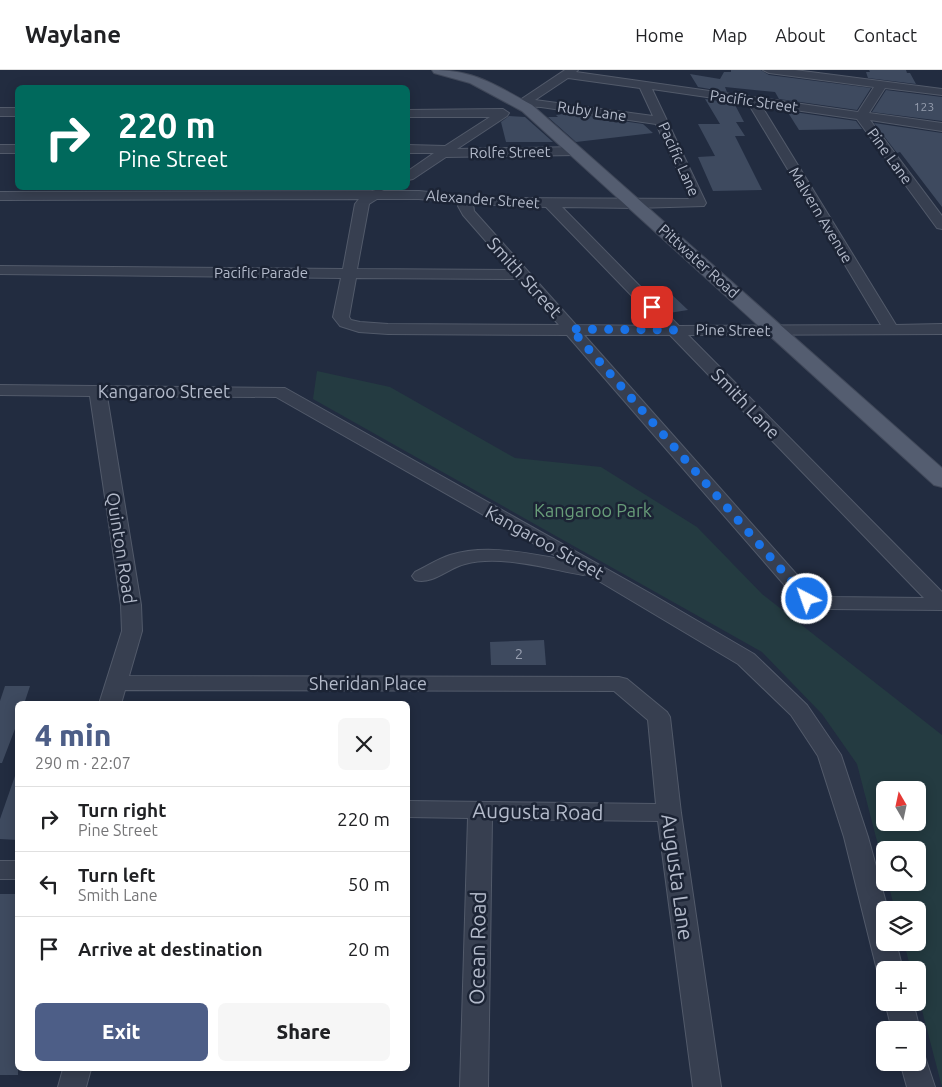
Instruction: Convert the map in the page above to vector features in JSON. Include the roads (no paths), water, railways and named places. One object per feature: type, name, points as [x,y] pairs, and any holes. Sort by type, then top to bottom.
[{"type":"main road","name":"Pittwater Road","points":[[439,70],[475,80],[521,104],[636,204],[942,480]]},
{"type":"street","points":[[769,70],[828,74],[881,85],[942,92]]},
{"type":"street","points":[[521,104],[570,72]]},
{"type":"street","name":"Pacific Street","points":[[570,72],[645,86],[942,127]]},
{"type":"street","name":"Pine Lane","points":[[881,85],[861,116],[942,225]]},
{"type":"street","name":"Pacific Lane","points":[[636,204],[699,203],[645,86]]},
{"type":"street","name":"Malvern Avenue","points":[[752,100],[890,329]]},
{"type":"street","name":"Ruby Lane","points":[[521,104],[542,103],[662,121]]},
{"type":"street","points":[[0,112],[15,112]]},
{"type":"street","points":[[410,113],[503,113],[410,175]]},
{"type":"street","points":[[0,149],[15,149]]},
{"type":"street","name":"Rolfe Street","points":[[410,150],[574,149]]},
{"type":"street","points":[[350,273],[362,204],[365,200],[386,190]]},
{"type":"street","name":"Alexander Street","points":[[0,196],[420,195],[468,200],[636,204]]},
{"type":"street","name":"Smith Street","points":[[468,200],[465,206],[468,212],[807,599],[830,603],[942,604]]},
{"type":"street","name":"Smith Lane","points":[[550,203],[942,604]]},
{"type":"street","name":"Pacific Parade","points":[[0,270],[522,274]]},
{"type":"street","name":"Pine Street","points":[[350,273],[341,317],[345,323],[359,327],[388,329],[776,331],[942,329]]},
{"type":"street","points":[[0,382],[219,382],[230,386],[230,391]]},
{"type":"street","name":"Kangaroo Street","points":[[0,390],[279,392],[700,630],[746,659],[799,710],[830,755],[839,779],[888,961]]},
{"type":"street","name":"Quinton Road","points":[[99,390],[98,402],[132,605],[132,631],[113,694]]},
{"type":"street","points":[[422,576],[466,557],[484,556],[521,559],[597,572]]},
{"type":"street","name":"Sheridan Place","points":[[113,694],[619,684]]},
{"type":"street","name":"Augusta Lane","points":[[619,684],[659,717],[669,813],[707,1087]]},
{"type":"street","name":"Augusta Road","points":[[410,809],[669,813]]},
{"type":"street","name":"Ocean Road","points":[[474,1087],[480,810]]},
{"type":"street","points":[[0,870],[15,870]]},
{"type":"street","points":[[72,1087],[76,1071]]},
{"type":"street","points":[[917,1071],[921,1087]]},
{"type":"park label","name":"Kangaroo Park","points":[[593,510]]}]
